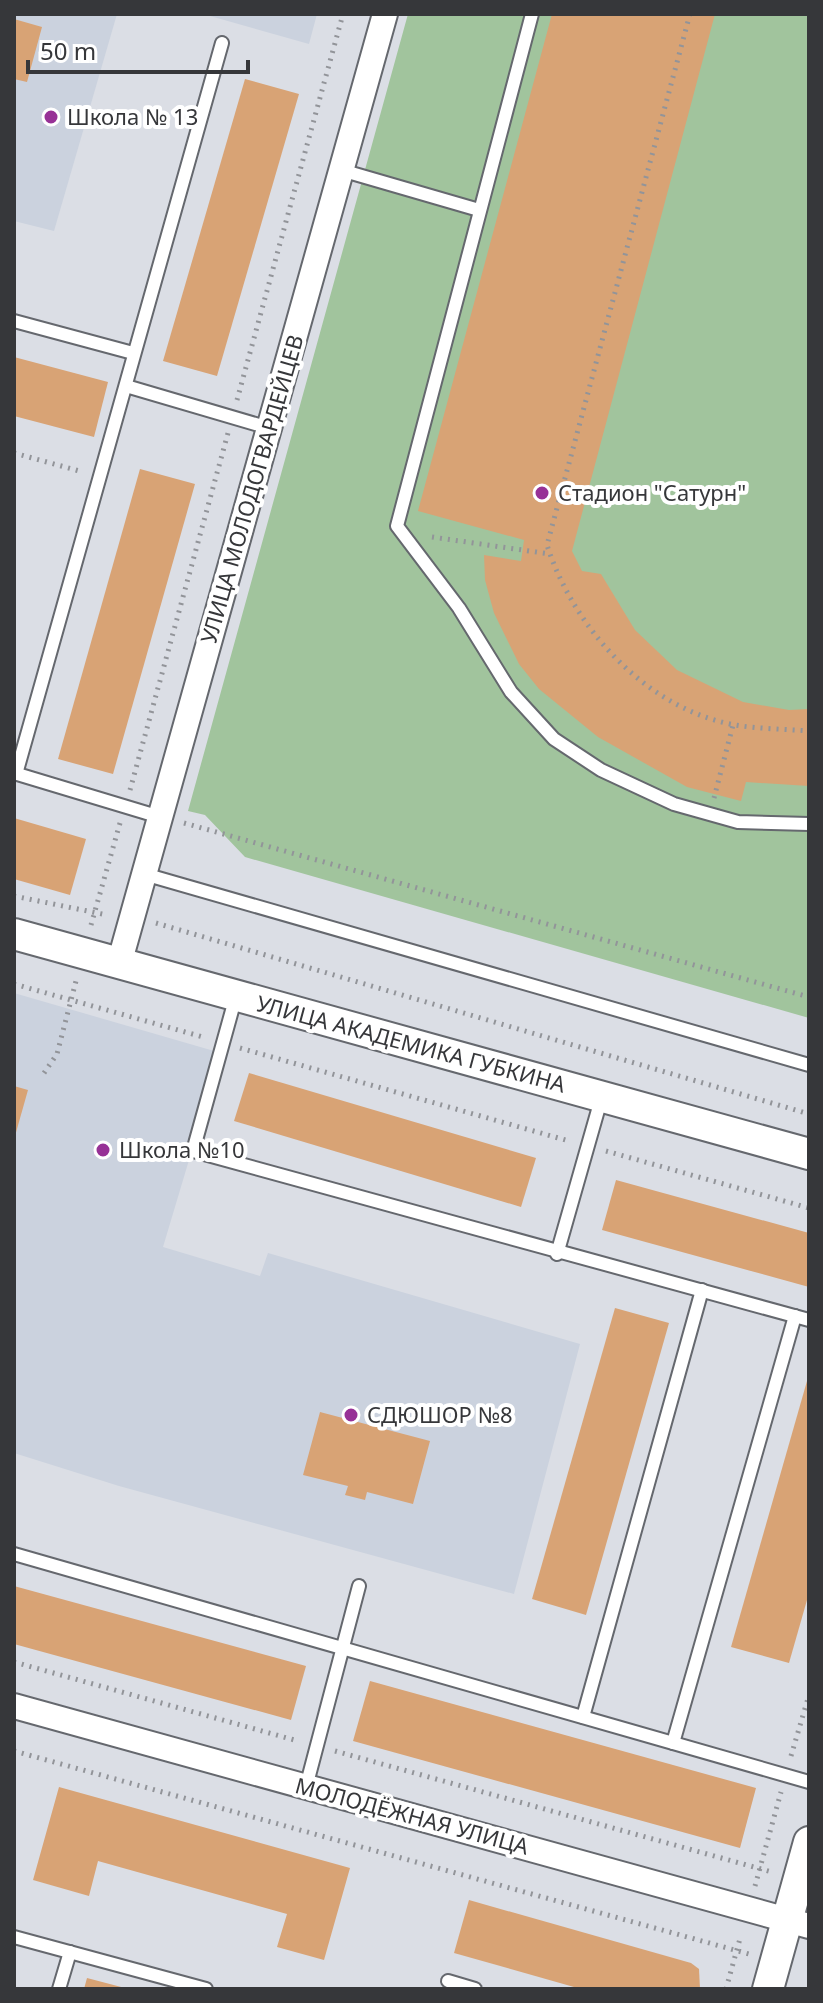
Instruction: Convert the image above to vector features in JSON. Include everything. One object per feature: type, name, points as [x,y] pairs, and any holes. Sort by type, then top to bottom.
[{"type":"street","name":"УЛИЦА МОЛОДОГВАРДЕЙЦЕВ","points":[[119,964],[385,14]]},
{"type":"street","name":"УЛИЦА АКАДЕМИКА ГУБКИНА","points":[[14,934],[809,1154]]},
{"type":"street","name":"МОЛОДЁЖНАЯ УЛИЦА","points":[[14,1706],[798,1923]]},
{"type":"street","points":[[768,1989],[798,1923],[798,1880],[809,1842]]},
{"type":"lane","points":[[532,14],[397,526],[459,608],[511,692],[554,739],[601,770],[674,804],[738,822],[809,824]]},
{"type":"lane","points":[[160,817],[15,774],[222,43]]},
{"type":"lane","points":[[341,170],[479,210]]},
{"type":"lane","points":[[14,321],[133,353]]},
{"type":"lane","points":[[126,386],[269,428]]},
{"type":"lane","points":[[144,874],[809,1065]]},
{"type":"lane","points":[[236,996],[193,1151],[557,1254],[809,1320]]},
{"type":"lane","points":[[557,1254],[602,1096]]},
{"type":"lane","points":[[583,1717],[702,1290]]},
{"type":"lane","points":[[673,1743],[795,1316]]},
{"type":"lane","points":[[14,1554],[809,1782]]},
{"type":"lane","points":[[306,1787],[359,1586]]},
{"type":"lane","points":[[14,1937],[169,1984],[206,1989]]},
{"type":"lane","points":[[59,1989],[70,1952]]},
{"type":"lane","points":[[448,1981],[475,1989]]},
{"type":"path","points":[[44,1073],[57,1054],[343,14]]},
{"type":"path","points":[[690,14],[547,545],[555,573],[577,612],[613,655],[649,686],[688,707],[733,725],[809,731]]},
{"type":"path","points":[[14,453],[100,476]]},
{"type":"path","points":[[402,533],[550,554]]},
{"type":"path","points":[[715,794],[733,725]]},
{"type":"path","points":[[160,817],[809,997]]},
{"type":"path","points":[[14,896],[173,926],[809,1114]]},
{"type":"path","points":[[14,984],[809,1208]]},
{"type":"path","points":[[14,1662],[798,1880]]},
{"type":"path","points":[[726,1989],[809,1695]]},
{"type":"path","points":[[14,1751],[737,1950]]},
{"type":"shaded area","name":"Школа № 13","points":[[14,14],[117,14],[54,231],[14,221]]},
{"type":"shaded area","points":[[203,14],[317,14],[309,44]]},
{"type":"shaded area","points":[[14,993],[221,1053],[163,1247],[260,1276],[268,1253],[580,1344],[514,1594],[119,1486],[14,1453]]},
{"type":"green space","name":"Стадион \"Сатурн\"","points":[[408,14],[809,14],[809,1018],[245,857],[205,815],[188,811]]},
{"type":"building","points":[[552,14],[715,14],[572,551],[582,571],[601,574],[635,630],[677,670],[743,702],[789,710],[809,709],[809,786],[746,782],[741,801],[687,787],[598,737],[539,689],[519,664],[494,613],[485,580],[484,555],[521,561],[524,540],[418,511]]},
{"type":"building","points":[[14,19],[42,27],[27,82],[14,79]]},
{"type":"building","points":[[245,79],[299,94],[217,376],[163,361]]},
{"type":"building","points":[[14,357],[108,382],[94,437],[14,416]]},
{"type":"building","points":[[140,469],[195,484],[113,774],[58,759]]},
{"type":"building","points":[[14,818],[86,839],[70,895],[14,879]]},
{"type":"building","points":[[249,1073],[536,1158],[521,1207],[234,1121]]},
{"type":"building","points":[[14,1086],[28,1090],[15,1136],[14,1136]]},
{"type":"building","points":[[616,1180],[809,1233],[809,1287],[602,1230]]},
{"type":"building","points":[[615,1308],[669,1323],[586,1615],[532,1599]]},
{"type":"building","points":[[809,1374],[809,1593],[789,1663],[731,1647]]},
{"type":"building","points":[[320,1412],[430,1441],[413,1504],[367,1492],[365,1500],[345,1495],[348,1486],[303,1475]]},
{"type":"building","points":[[14,1586],[306,1666],[291,1720],[14,1644]]},
{"type":"building","points":[[370,1681],[756,1788],[740,1848],[353,1741]]},
{"type":"building","points":[[59,1787],[350,1868],[324,1960],[277,1947],[287,1914],[98,1861],[89,1896],[33,1880]]},
{"type":"building","points":[[469,1900],[691,1963],[699,1969],[700,1989],[581,1989],[454,1953]]},
{"type":"building","points":[[87,1978],[125,1988],[84,1989]]},
{"type":"place","name":"Школа № 13","points":[[51,117]]},
{"type":"place","name":"Стадион \"Сатурн\"","points":[[542,493]]},
{"type":"place","name":"Школа №10","points":[[103,1150]]},
{"type":"place","name":"СДЮШОР №8","points":[[351,1415]]}]
